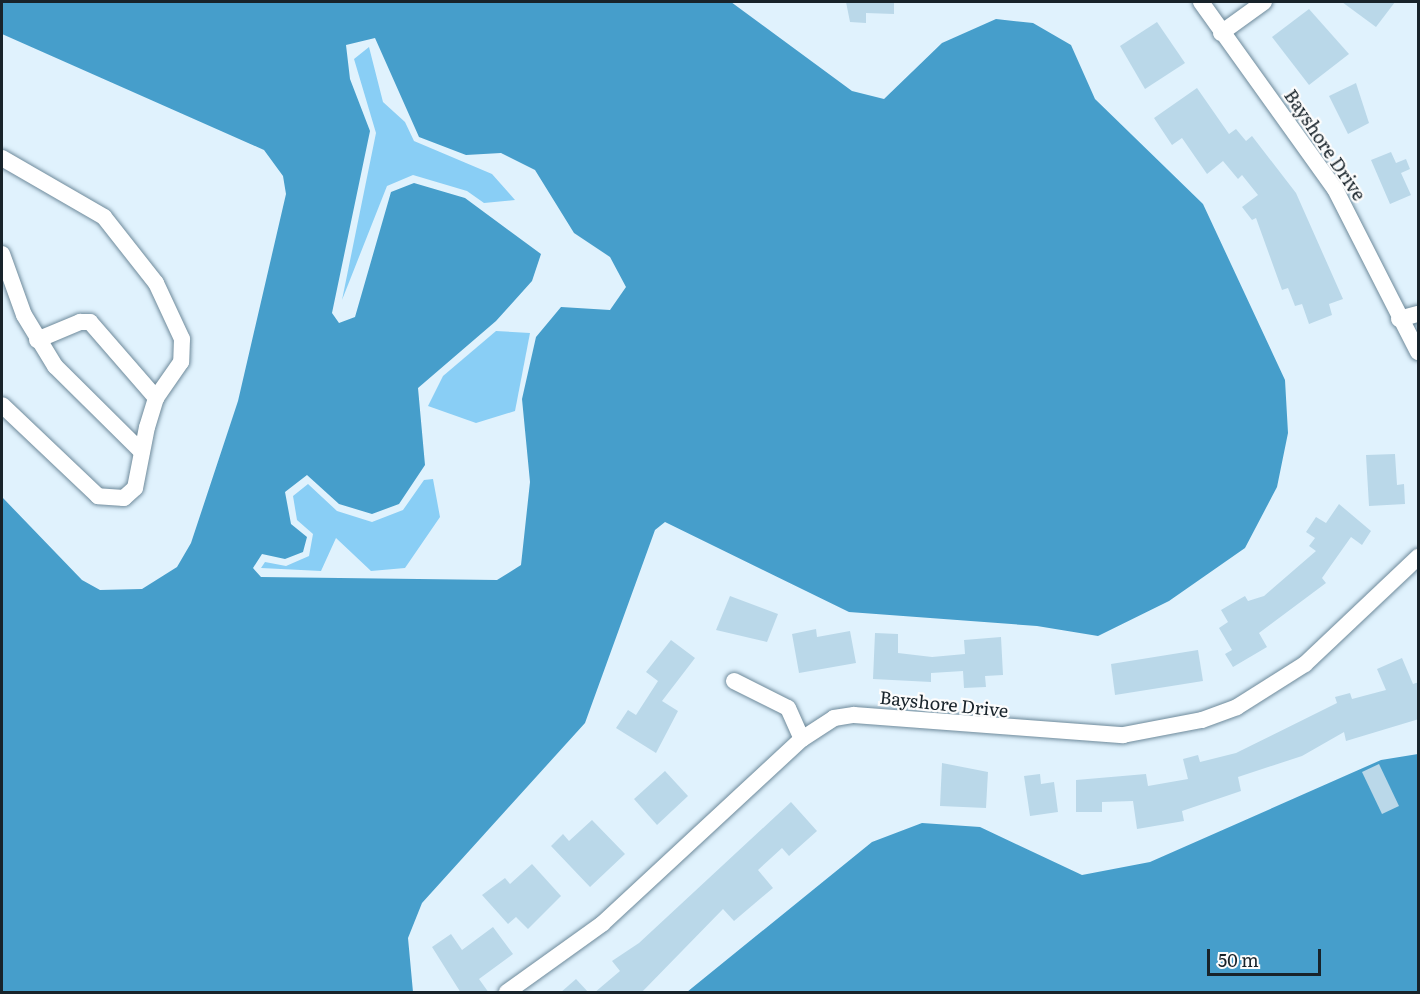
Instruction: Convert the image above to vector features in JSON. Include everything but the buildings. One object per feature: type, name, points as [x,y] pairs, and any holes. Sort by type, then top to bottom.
[{"type":"street","name":"Bayshore Drive","points":[[1201,2],[1335,189],[1399,319],[1419,352]]},
{"type":"street","points":[[1221,33],[1264,2]]},
{"type":"street","points":[[2,158],[104,216],[156,283],[182,339],[181,362],[156,398],[135,488],[112,501],[98,496],[2,405]]},
{"type":"street","points":[[2,254],[37,340],[79,395],[142,452]]},
{"type":"street","points":[[1399,319],[1419,314]]},
{"type":"street","points":[[37,340],[80,322],[90,322],[156,398]]},
{"type":"street","name":"Bayshore Drive","points":[[507,993],[602,924],[802,739],[834,718],[854,715],[1112,735],[1202,720],[1237,707],[1305,664],[1419,556]]},
{"type":"street","points":[[734,681],[788,708],[802,739]]},
{"type":"shaded area","points":[[2,2],[731,2],[852,91],[884,99],[942,43],[996,19],[1033,23],[1071,45],[1095,99],[1203,204],[1285,380],[1288,433],[1277,487],[1245,548],[1169,601],[1098,636],[1037,626],[849,612],[665,522],[655,530],[585,723],[422,903],[408,938],[413,992],[2,992],[2,497],[82,580],[100,590],[142,589],[177,567],[191,543],[238,401],[286,194],[283,176],[264,150],[2,34]],"holes":[[[375,38],[419,137],[466,155],[501,153],[535,170],[574,233],[610,257],[626,287],[610,310],[561,307],[536,337],[522,399],[530,482],[521,565],[497,580],[261,577],[253,568],[262,554],[285,559],[303,552],[307,537],[291,524],[285,492],[307,475],[339,504],[372,514],[399,504],[425,465],[418,388],[496,321],[532,281],[541,254],[465,198],[414,183],[391,192],[355,317],[339,323],[332,313],[370,131],[350,79],[346,45]]]},
{"type":"shaded area","points":[[369,47],[383,102],[405,122],[414,141],[492,174],[515,200],[484,203],[467,191],[413,175],[387,186],[342,300],[376,133],[354,59]]},
{"type":"shaded area","points":[[496,331],[530,333],[515,411],[476,423],[428,406],[443,376]]},
{"type":"shaded area","points":[[433,479],[440,517],[405,568],[371,571],[336,538],[321,571],[261,568],[265,562],[286,566],[309,556],[313,534],[297,520],[293,496],[308,484],[337,511],[372,522],[403,510],[424,480]]},
{"type":"shaded area","points":[[1418,754],[1418,992],[687,992],[872,842],[922,823],[980,827],[1082,875],[1150,862],[1381,760]]}]
